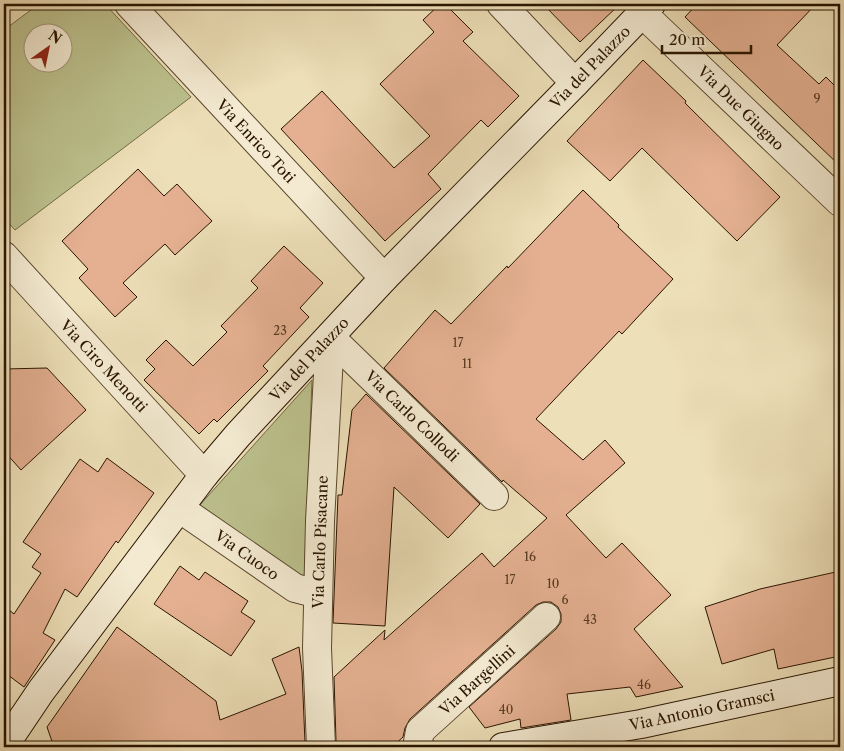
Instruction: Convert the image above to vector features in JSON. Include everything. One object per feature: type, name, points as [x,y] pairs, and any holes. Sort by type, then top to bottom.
[{"type":"street","name":"Via Enrico Toti","points":[[128,4],[384,278]]},
{"type":"street","points":[[500,4],[575,83]]},
{"type":"street","name":"Via del Palazzo","points":[[4,746],[41,691],[204,475],[238,435],[384,278],[647,8]]},
{"type":"street","name":"Via Due Giugno","points":[[647,8],[840,202]]},
{"type":"street","name":"Via Ciro Menotti","points":[[4,256],[204,475]]},
{"type":"street","name":"Via Carlo Collodi","points":[[330,337],[494,496]]},
{"type":"street","name":"Via Carlo Pisacane","points":[[321,747],[317,648],[318,594],[330,337]]},
{"type":"street","name":"Via Cuoco","points":[[179,508],[294,588],[318,594]]},
{"type":"street","name":"Via Bargellini","points":[[417,747],[420,731],[546,617]]},
{"type":"street","name":"Via Antonio Gramsci","points":[[503,747],[641,724],[840,681]]},
{"type":"green space","points":[[39,4],[105,4],[191,97],[15,230],[4,218],[4,30]]},
{"type":"green space","points":[[312,380],[304,583],[199,506]]},
{"type":"building","points":[[440,4],[445,4],[473,32],[463,41],[519,96],[488,127],[481,120],[428,174],[441,189],[385,241],[281,129],[322,91],[394,168],[430,136],[380,84],[434,32],[423,20]]},
{"type":"building","points":[[543,4],[620,4],[580,42]]},
{"type":"building","points":[[697,4],[816,4],[777,45],[819,84],[826,77],[840,91],[840,166],[685,17]]},
{"type":"building","points":[[643,60],[780,197],[737,241],[642,148],[610,181],[567,141]]},
{"type":"building","points":[[138,169],[164,196],[177,184],[212,221],[175,255],[165,244],[123,283],[137,297],[115,317],[79,278],[88,269],[62,241]]},
{"type":"building","points":[[583,190],[619,225],[618,227],[673,279],[622,334],[619,331],[536,419],[583,460],[605,440],[625,463],[566,515],[606,558],[622,543],[671,595],[634,629],[683,687],[636,697],[630,687],[567,694],[571,720],[521,728],[520,719],[485,728],[469,707],[556,629],[561,622],[561,614],[558,607],[551,602],[543,602],[536,605],[410,719],[403,737],[392,747],[340,747],[336,741],[334,677],[385,630],[384,640],[482,553],[494,567],[547,518],[503,480],[502,482],[384,368],[435,310],[451,324]]},
{"type":"building","points":[[284,246],[323,283],[300,308],[309,317],[263,366],[268,371],[217,422],[214,419],[199,434],[144,380],[155,369],[146,360],[166,340],[193,366],[227,332],[221,326],[258,288],[251,281]]},
{"type":"building","points":[[47,368],[86,410],[21,470],[4,451],[4,369]]},
{"type":"building","points":[[366,394],[480,504],[448,538],[394,487],[385,626],[333,623],[338,495],[342,495],[352,410]]},
{"type":"building","points":[[107,458],[154,493],[118,543],[116,541],[77,597],[65,589],[43,633],[55,640],[24,687],[4,672],[4,606],[14,614],[41,573],[32,567],[41,554],[23,542],[80,459],[98,472]]},
{"type":"building","points":[[180,566],[199,580],[205,572],[248,601],[241,612],[255,621],[231,656],[154,604]]},
{"type":"building","points":[[840,571],[840,656],[778,669],[774,649],[722,664],[705,607],[760,589]]},
{"type":"building","points":[[117,627],[216,701],[220,720],[286,694],[272,659],[299,647],[305,743],[295,747],[54,747],[47,727]]}]
